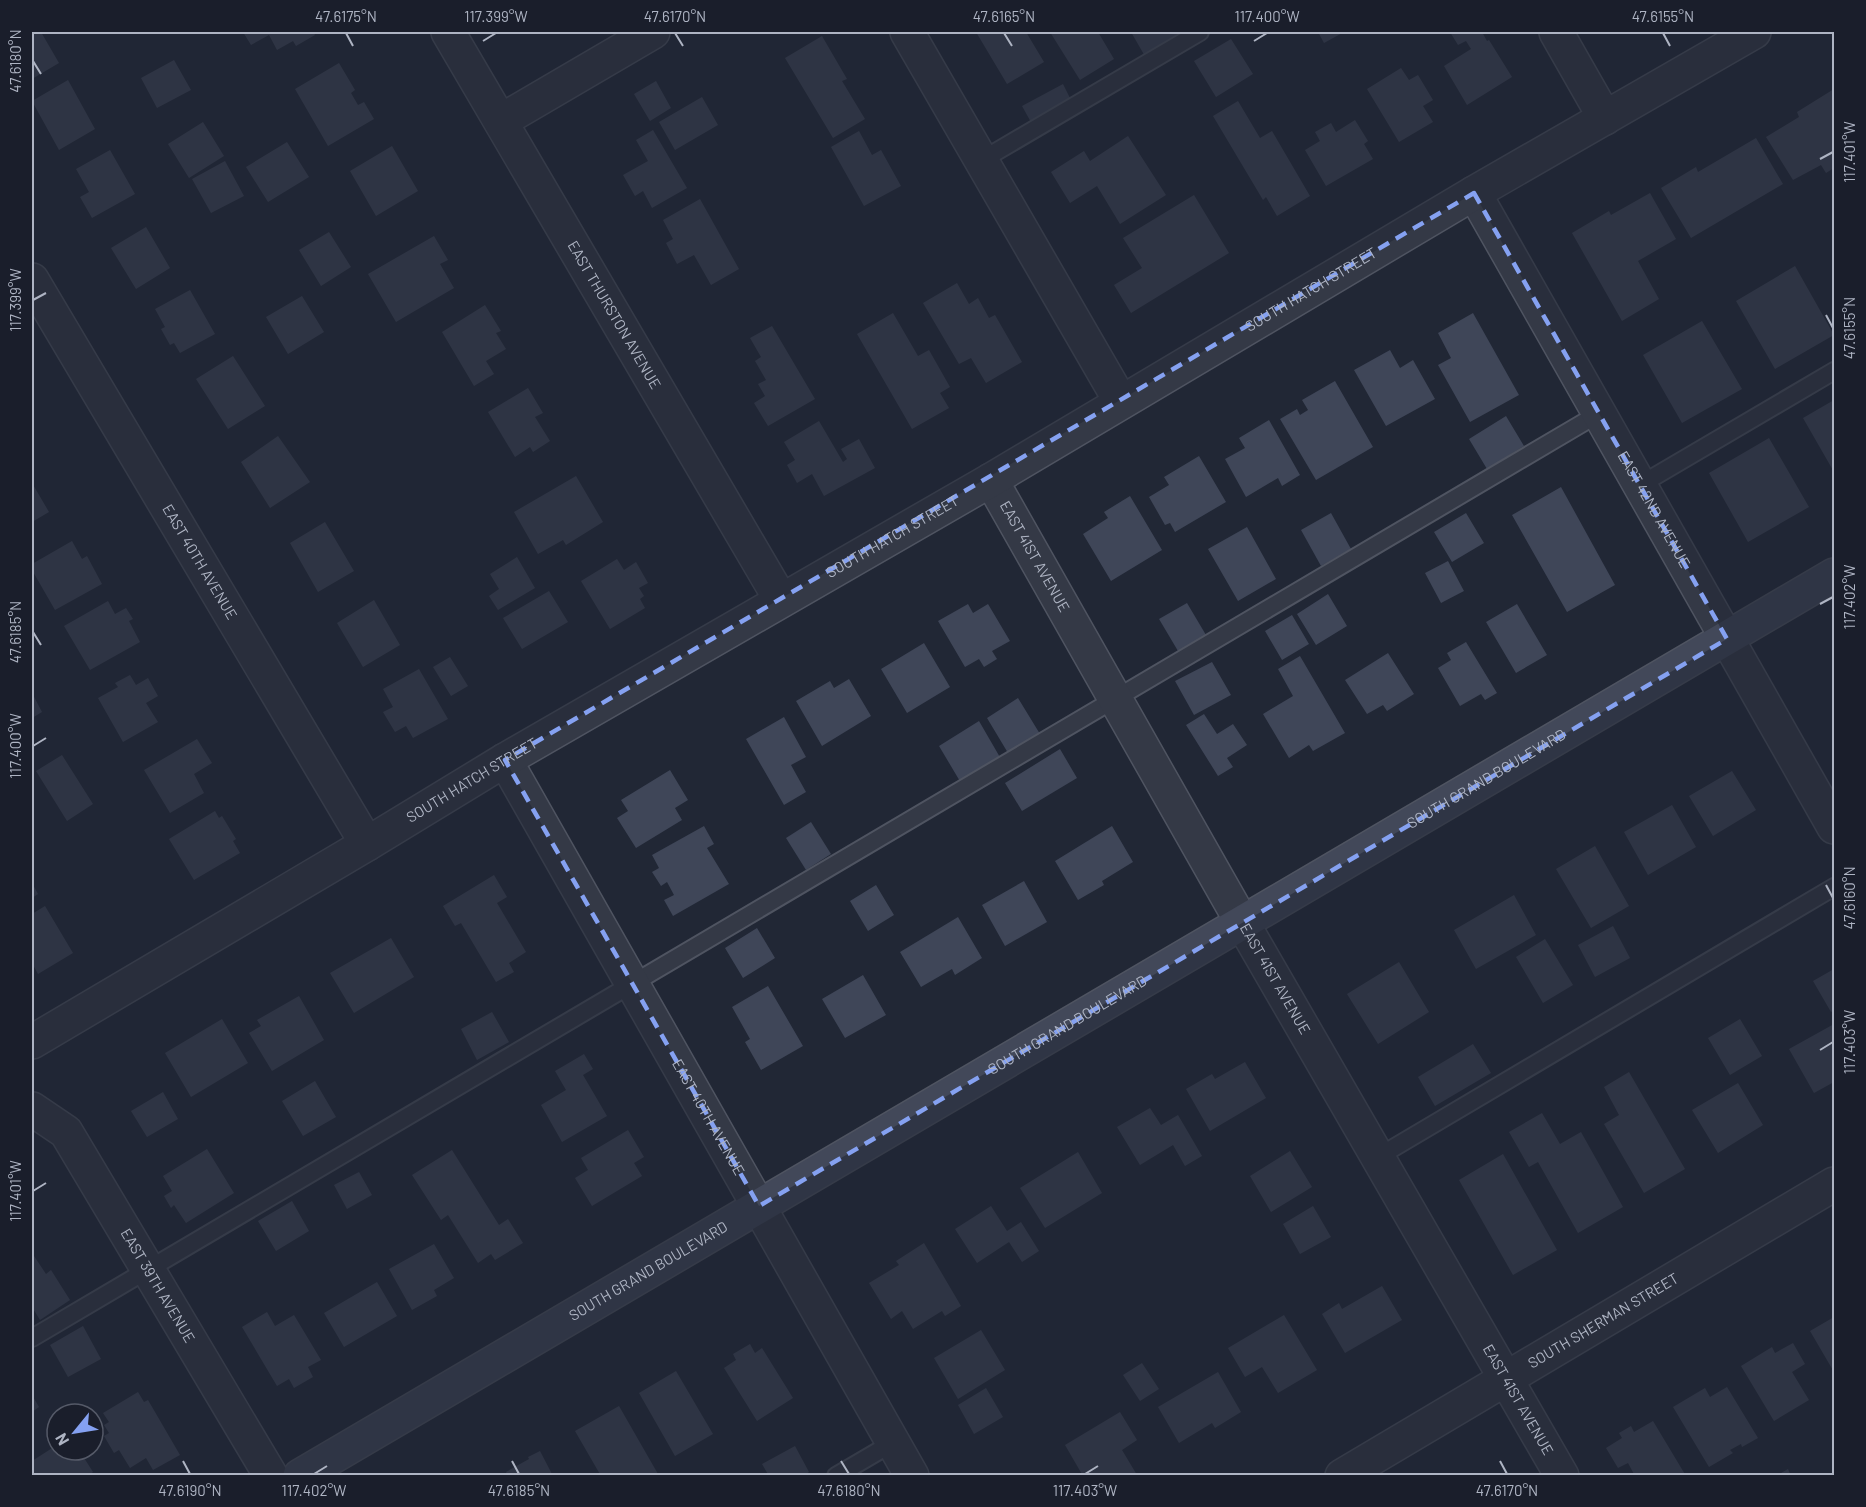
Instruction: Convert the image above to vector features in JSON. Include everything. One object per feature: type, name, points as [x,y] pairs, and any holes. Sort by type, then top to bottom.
[{"type":"main road","name":"SOUTH GRAND BOULEVARD","points":[[300,1476],[1834,575]]},
{"type":"street","name":"EAST THURSTON AVENUE","points":[[448,32],[781,600]]},
{"type":"street","points":[[501,121],[653,32]]},
{"type":"street","points":[[907,32],[1121,402]]},
{"type":"street","points":[[1556,32],[1605,118]]},
{"type":"street","name":"SOUTH HATCH STREET","points":[[32,1042],[368,844],[505,760],[991,480],[1474,193],[1754,32]]},
{"type":"street","name":"EAST 42ND AVENUE","points":[[1474,193],[1834,827]]},
{"type":"street","name":"EAST 40TH AVENUE","points":[[32,280],[368,844]]},
{"type":"street","name":"EAST 41ST AVENUE","points":[[991,480],[1243,924],[1562,1476]]},
{"type":"street","name":"EAST 40TH AVENUE","points":[[505,760],[912,1476]]},
{"type":"street","name":"EAST 39TH AVENUE","points":[[32,1109],[66,1132],[271,1476]]},
{"type":"street","name":"SOUTH SHERMAN STREET","points":[[1342,1476],[1834,1184]]},
{"type":"lane","points":[[982,160],[1200,32]]},
{"type":"lane","points":[[1640,485],[1834,371]]},
{"type":"lane","points":[[32,1338],[1598,414]]},
{"type":"lane","points":[[1378,1157],[1834,887]]},
{"type":"lane","points":[[836,1476],[894,1442]]},
{"type":"highlighted area","points":[[1474,193],[1727,639],[759,1206],[505,760]]},
{"type":"building","points":[[32,32],[41,32],[59,63],[32,79]]},
{"type":"building","points":[[243,32],[313,32],[315,35],[296,46],[293,41],[277,50],[269,35],[251,45]]},
{"type":"building","points":[[976,32],[1026,32],[1044,62],[1007,84]]},
{"type":"building","points":[[1050,32],[1098,32],[1114,59],[1080,80]]},
{"type":"building","points":[[1131,32],[1175,32],[1180,39],[1146,58]]},
{"type":"building","points":[[1318,32],[1344,32],[1324,43]]},
{"type":"building","points":[[1450,32],[1482,32],[1512,77],[1467,105],[1444,66],[1471,49],[1466,41],[1458,45]]},
{"type":"building","points":[[822,36],[847,79],[842,81],[865,119],[833,138],[785,58]]},
{"type":"building","points":[[1231,39],[1253,74],[1216,97],[1194,61]]},
{"type":"building","points":[[174,60],[191,90],[157,108],[141,78]]},
{"type":"building","points":[[339,63],[355,90],[351,93],[358,105],[364,102],[374,119],[328,146],[295,89]]},
{"type":"building","points":[[1401,68],[1409,80],[1418,75],[1433,100],[1423,106],[1433,122],[1399,142],[1367,89]]},
{"type":"building","points":[[68,80],[95,129],[59,150],[32,101]]},
{"type":"building","points":[[656,81],[671,108],[650,121],[634,94]]},
{"type":"building","points":[[1063,84],[1072,102],[1032,124],[1022,106]]},
{"type":"building","points":[[1834,89],[1834,168],[1826,173],[1821,165],[1793,180],[1766,137],[1799,117],[1797,112]]},
{"type":"building","points":[[702,97],[718,125],[675,150],[659,122]]},
{"type":"building","points":[[1238,101],[1260,138],[1272,131],[1310,196],[1277,216],[1266,197],[1263,200],[1213,116]]},
{"type":"building","points":[[1355,120],[1368,141],[1364,144],[1373,159],[1326,186],[1305,150],[1320,141],[1315,132],[1331,123],[1336,132]]},
{"type":"building","points":[[203,122],[224,156],[189,178],[168,144]]},
{"type":"building","points":[[653,130],[687,188],[652,208],[643,191],[635,196],[623,175],[648,161],[636,140]]},
{"type":"building","points":[[859,131],[872,155],[881,150],[901,186],[864,206],[831,147]]},
{"type":"building","points":[[1128,136],[1166,195],[1120,224],[1097,186],[1070,203],[1051,172],[1084,151],[1090,161]]},
{"type":"building","points":[[1756,138],[1783,184],[1691,238],[1661,188],[1696,167],[1698,172]]},
{"type":"building","points":[[287,142],[309,177],[268,202],[246,167]]},
{"type":"building","points":[[392,146],[418,191],[376,216],[350,171]]},
{"type":"building","points":[[110,150],[135,194],[92,218],[80,197],[89,192],[76,169]]},
{"type":"building","points":[[225,161],[244,196],[211,213],[192,179]]},
{"type":"building","points":[[1650,193],[1676,239],[1638,261],[1659,299],[1622,321],[1572,233],[1609,211],[1611,215]]},
{"type":"building","points":[[1194,195],[1229,253],[1131,313],[1114,285],[1142,268],[1123,238]]},
{"type":"building","points":[[700,199],[739,269],[711,285],[694,255],[677,264],[666,243],[673,239],[663,220]]},
{"type":"building","points":[[146,227],[170,268],[136,289],[111,248]]},
{"type":"building","points":[[329,232],[351,267],[321,286],[299,250]]},
{"type":"building","points":[[434,236],[448,260],[440,264],[454,288],[396,322],[368,274]]},
{"type":"building","points":[[1795,266],[1834,335],[1775,369],[1736,301]]},
{"type":"building","points":[[957,283],[969,304],[978,298],[989,318],[995,315],[1022,362],[986,383],[971,358],[959,364],[923,303]]},
{"type":"building","points":[[190,290],[215,334],[180,353],[174,343],[170,345],[161,329],[165,327],[155,309]]},
{"type":"building","points":[[302,296],[324,332],[288,354],[266,317]]},
{"type":"building","points":[[485,305],[501,331],[496,333],[506,349],[486,361],[494,374],[474,386],[442,332]]},
{"type":"building","points":[[893,313],[918,356],[929,350],[950,387],[940,393],[949,408],[912,429],[857,334]]},
{"type":"building","points":[[1473,313],[1519,395],[1470,422],[1438,365],[1451,358],[1438,333]]},
{"type":"building","points":[[1702,321],[1742,389],[1682,423],[1643,355]]},
{"type":"building","points":[[772,326],[815,399],[768,426],[754,403],[765,396],[758,384],[766,380],[755,361],[761,357],[750,338]]},
{"type":"building","points":[[1390,350],[1400,368],[1413,360],[1435,399],[1386,426],[1354,370]]},
{"type":"building","points":[[233,356],[265,406],[228,429],[196,379]]},
{"type":"building","points":[[1335,381],[1373,447],[1316,480],[1280,419],[1297,409],[1300,415],[1308,410],[1302,400]]},
{"type":"building","points":[[528,388],[543,413],[535,417],[550,441],[533,452],[530,447],[515,457],[488,412]]},
{"type":"building","points":[[1834,400],[1834,472],[1803,418]]},
{"type":"building","points":[[1506,416],[1524,446],[1487,469],[1469,439]]},
{"type":"building","points":[[1269,420],[1300,475],[1282,486],[1278,478],[1246,497],[1225,459],[1245,448],[1239,438]]},
{"type":"building","points":[[819,421],[843,462],[847,459],[841,449],[859,439],[875,468],[824,496],[812,474],[797,483],[787,465],[795,460],[784,442]]},
{"type":"building","points":[[278,436],[310,482],[270,508],[241,462]]},
{"type":"building","points":[[1769,438],[1809,507],[1748,542],[1709,473]]},
{"type":"building","points":[[1199,456],[1226,502],[1175,532],[1170,523],[1165,525],[1149,497],[1169,485],[1164,477]]},
{"type":"building","points":[[576,476],[603,522],[566,545],[563,540],[538,554],[514,512]]},
{"type":"building","points":[[32,483],[49,512],[32,522]]},
{"type":"building","points":[[1561,487],[1615,585],[1567,612],[1512,515]]},
{"type":"building","points":[[1130,496],[1162,550],[1111,581],[1083,534],[1108,518],[1104,512]]},
{"type":"building","points":[[1331,513],[1351,549],[1321,566],[1301,530]]},
{"type":"building","points":[[1466,513],[1484,543],[1452,562],[1434,532]]},
{"type":"building","points":[[325,522],[354,571],[318,592],[290,543]]},
{"type":"building","points":[[1247,527],[1276,579],[1238,601],[1208,549]]},
{"type":"building","points":[[72,541],[82,559],[87,556],[102,584],[55,610],[32,570],[32,564]]},
{"type":"building","points":[[517,557],[535,588],[498,610],[489,596],[499,589],[490,574]]},
{"type":"building","points":[[617,559],[624,570],[636,562],[648,583],[639,588],[644,596],[640,599],[645,608],[610,629],[581,581]]},
{"type":"building","points":[[1448,561],[1464,591],[1441,603],[1425,573]]},
{"type":"building","points":[[549,591],[568,622],[522,649],[503,618]]},
{"type":"building","points":[[1328,594],[1347,626],[1316,645],[1297,614]]},
{"type":"building","points":[[374,600],[400,645],[363,667],[337,623]]},
{"type":"building","points":[[108,601],[115,614],[126,608],[133,619],[129,621],[140,642],[90,670],[64,626]]},
{"type":"building","points":[[1187,603],[1206,635],[1178,651],[1159,619]]},
{"type":"building","points":[[968,604],[973,613],[988,604],[1010,641],[992,651],[997,659],[984,667],[979,659],[965,667],[938,621]]},
{"type":"building","points":[[1517,604],[1547,655],[1516,673],[1486,622]]},
{"type":"building","points":[[1292,615],[1309,644],[1282,660],[1265,631]]},
{"type":"building","points":[[1466,642],[1497,693],[1485,700],[1481,694],[1460,706],[1438,668],[1451,660],[1447,653]]},
{"type":"building","points":[[924,643],[950,687],[907,713],[881,669]]},
{"type":"building","points":[[1388,653],[1414,694],[1387,711],[1383,705],[1367,714],[1345,680]]},
{"type":"building","points":[[1300,656],[1345,733],[1313,751],[1309,745],[1289,758],[1263,714],[1293,696],[1278,669]]},
{"type":"building","points":[[450,657],[468,686],[451,696],[433,667]]},
{"type":"building","points":[[1212,662],[1231,695],[1194,715],[1175,681]]},
{"type":"building","points":[[419,669],[448,719],[413,738],[406,726],[395,732],[383,712],[393,707],[383,689]]},
{"type":"building","points":[[130,675],[136,685],[148,678],[158,696],[146,703],[158,722],[123,742],[98,698],[118,687],[115,683]]},
{"type":"building","points":[[849,679],[871,716],[822,746],[796,701],[830,681],[834,688]]},
{"type":"building","points":[[32,693],[42,712],[32,718]]},
{"type":"building","points":[[1018,698],[1040,734],[1008,753],[987,718]]},
{"type":"building","points":[[1204,714],[1217,734],[1233,724],[1247,745],[1227,758],[1233,767],[1218,776],[1186,725]]},
{"type":"building","points":[[784,717],[806,757],[791,765],[806,792],[784,805],[746,739]]},
{"type":"building","points":[[979,721],[1001,759],[961,783],[939,746]]},
{"type":"building","points":[[197,739],[212,763],[194,774],[204,793],[170,813],[144,770]]},
{"type":"building","points":[[1060,749],[1077,778],[1022,811],[1005,783]]},
{"type":"building","points":[[62,755],[93,804],[67,821],[36,771]]},
{"type":"building","points":[[670,770],[688,800],[675,808],[682,820],[636,848],[617,818],[628,811],[621,800]]},
{"type":"building","points":[[1732,771],[1756,810],[1713,836],[1689,796]]},
{"type":"building","points":[[1672,805],[1696,847],[1648,875],[1624,832]]},
{"type":"building","points":[[215,811],[219,818],[222,816],[236,839],[233,841],[240,853],[194,880],[169,839]]},
{"type":"building","points":[[811,822],[831,854],[806,870],[786,838]]},
{"type":"building","points":[[704,826],[714,844],[707,848],[729,884],[673,916],[664,900],[674,895],[667,882],[661,886],[652,872],[659,868],[652,855]]},
{"type":"building","points":[[1112,826],[1133,862],[1102,881],[1104,885],[1078,900],[1055,861]]},
{"type":"building","points":[[1595,846],[1629,906],[1591,928],[1556,869]]},
{"type":"building","points":[[494,875],[507,897],[497,903],[526,952],[509,963],[514,972],[496,982],[461,923],[455,926],[443,906]]},
{"type":"building","points":[[1024,881],[1047,922],[1005,946],[982,905]]},
{"type":"building","points":[[32,883],[38,894],[32,898]]},
{"type":"building","points":[[876,885],[894,915],[868,931],[850,901]]},
{"type":"building","points":[[1514,895],[1536,935],[1476,969],[1454,930]]},
{"type":"building","points":[[45,906],[73,953],[38,974],[32,963],[32,914]]},
{"type":"building","points":[[958,917],[982,958],[955,975],[952,969],[921,987],[900,952]]},
{"type":"building","points":[[1613,926],[1630,958],[1595,977],[1578,945]]},
{"type":"building","points":[[757,928],[775,958],[743,978],[725,948]]},
{"type":"building","points":[[391,938],[414,977],[354,1013],[330,973]]},
{"type":"building","points":[[1545,939],[1573,985],[1543,1003],[1516,957]]},
{"type":"building","points":[[1399,962],[1429,1012],[1378,1044],[1347,994]]},
{"type":"building","points":[[1834,969],[1834,1010],[1831,1012],[1813,981]]},
{"type":"building","points":[[863,975],[886,1015],[845,1038],[822,999]]},
{"type":"building","points":[[768,986],[803,1046],[761,1070],[745,1042],[750,1039],[732,1007]]},
{"type":"building","points":[[299,996],[324,1040],[272,1071],[249,1033],[261,1026],[257,1020]]},
{"type":"building","points":[[492,1012],[509,1042],[477,1060],[461,1029]]},
{"type":"building","points":[[222,1019],[248,1063],[191,1097],[165,1053]]},
{"type":"building","points":[[1740,1019],[1762,1056],[1730,1075],[1708,1038]]},
{"type":"building","points":[[1834,1024],[1834,1082],[1814,1093],[1789,1049]]},
{"type":"building","points":[[1473,1044],[1491,1073],[1435,1106],[1418,1077]]},
{"type":"building","points":[[584,1054],[593,1069],[583,1075],[607,1116],[562,1142],[541,1105],[566,1090],[555,1071]]},
{"type":"building","points":[[1245,1062],[1266,1098],[1210,1131],[1186,1089],[1212,1074],[1215,1079]]},
{"type":"building","points":[[1629,1072],[1685,1169],[1644,1193],[1604,1124],[1619,1115],[1604,1087]]},
{"type":"building","points":[[315,1081],[336,1117],[303,1136],[282,1101]]},
{"type":"building","points":[[1738,1083],[1763,1125],[1718,1153],[1692,1110]]},
{"type":"building","points":[[163,1092],[178,1119],[147,1137],[131,1111]]},
{"type":"building","points":[[1150,1108],[1161,1125],[1178,1115],[1202,1156],[1185,1166],[1173,1145],[1140,1165],[1117,1127]]},
{"type":"building","points":[[1542,1113],[1560,1144],[1581,1132],[1623,1207],[1578,1233],[1538,1162],[1529,1167],[1509,1132]]},
{"type":"building","points":[[628,1130],[644,1157],[634,1163],[642,1176],[592,1206],[575,1178],[588,1170],[581,1158]]},
{"type":"building","points":[[207,1149],[234,1193],[186,1223],[174,1205],[171,1208],[164,1196],[172,1191],[163,1176]]},
{"type":"building","points":[[452,1150],[499,1225],[508,1219],[523,1243],[495,1260],[491,1254],[478,1263],[448,1215],[441,1220],[412,1175]]},
{"type":"building","points":[[1290,1151],[1312,1187],[1271,1212],[1250,1176]]},
{"type":"building","points":[[1078,1152],[1102,1193],[1045,1228],[1020,1188]]},
{"type":"building","points":[[1503,1154],[1557,1250],[1513,1275],[1459,1180]]},
{"type":"building","points":[[359,1172],[372,1195],[347,1209],[334,1185]]},
{"type":"building","points":[[292,1201],[309,1231],[276,1251],[258,1221]]},
{"type":"building","points":[[991,1206],[1007,1231],[1021,1222],[1039,1251],[1022,1262],[1009,1242],[977,1263],[955,1229]]},
{"type":"building","points":[[1313,1206],[1331,1237],[1300,1254],[1283,1224]]},
{"type":"building","points":[[924,1243],[961,1306],[945,1316],[942,1311],[913,1329],[902,1311],[891,1319],[869,1283],[899,1265],[896,1261]]},
{"type":"building","points":[[434,1244],[454,1278],[434,1290],[437,1296],[412,1310],[389,1269]]},
{"type":"building","points":[[32,1253],[46,1274],[51,1270],[70,1300],[40,1320],[32,1307]]},
{"type":"building","points":[[377,1282],[397,1316],[344,1347],[324,1313]]},
{"type":"building","points":[[1382,1286],[1402,1320],[1345,1353],[1322,1314],[1339,1303],[1342,1309]]},
{"type":"building","points":[[267,1312],[275,1326],[294,1315],[321,1360],[308,1367],[313,1377],[294,1388],[289,1379],[277,1386],[242,1327]]},
{"type":"building","points":[[1284,1315],[1317,1370],[1278,1393],[1262,1367],[1245,1377],[1228,1348]]},
{"type":"building","points":[[1834,1317],[1834,1372],[1810,1331]]},
{"type":"building","points":[[83,1326],[101,1359],[68,1377],[50,1345]]},
{"type":"building","points":[[981,1330],[1005,1370],[958,1399],[934,1358]]},
{"type":"building","points":[[1793,1343],[1805,1364],[1792,1372],[1809,1400],[1774,1421],[1741,1366],[1772,1347],[1775,1353]]},
{"type":"building","points":[[750,1344],[755,1353],[762,1348],[793,1398],[757,1421],[724,1368],[736,1360],[733,1354]]},
{"type":"building","points":[[1142,1363],[1159,1389],[1140,1401],[1123,1375]]},
{"type":"building","points":[[676,1371],[713,1434],[675,1456],[639,1393]]},
{"type":"building","points":[[1218,1372],[1241,1412],[1215,1428],[1212,1423],[1179,1443],[1158,1407]]},
{"type":"building","points":[[1727,1387],[1758,1438],[1742,1447],[1741,1444],[1730,1450],[1733,1453],[1709,1467],[1673,1407],[1705,1388],[1710,1397]]},
{"type":"building","points":[[986,1388],[1003,1417],[974,1434],[958,1405]]},
{"type":"building","points":[[138,1392],[144,1402],[148,1400],[180,1455],[153,1470],[146,1458],[130,1468],[119,1450],[114,1453],[105,1438],[109,1433],[105,1424],[109,1422],[105,1412]]},
{"type":"building","points":[[32,1395],[39,1407],[32,1412]]},
{"type":"building","points":[[619,1406],[658,1474],[655,1476],[601,1476],[575,1431]]},
{"type":"building","points":[[1120,1412],[1137,1440],[1122,1450],[1137,1475],[1083,1476],[1065,1445]]},
{"type":"building","points":[[1653,1421],[1686,1476],[1635,1476],[1628,1463],[1618,1468],[1606,1448],[1622,1438],[1619,1433],[1631,1426],[1634,1432]]},
{"type":"building","points":[[795,1446],[809,1472],[804,1476],[769,1476],[762,1464]]},
{"type":"building","points":[[540,1451],[553,1476],[508,1476],[506,1472]]},
{"type":"building","points":[[45,1453],[45,1462],[87,1462],[93,1472],[88,1476],[35,1476],[32,1461]]},
{"type":"building","points":[[1788,1469],[1791,1476],[1776,1476]]}]
